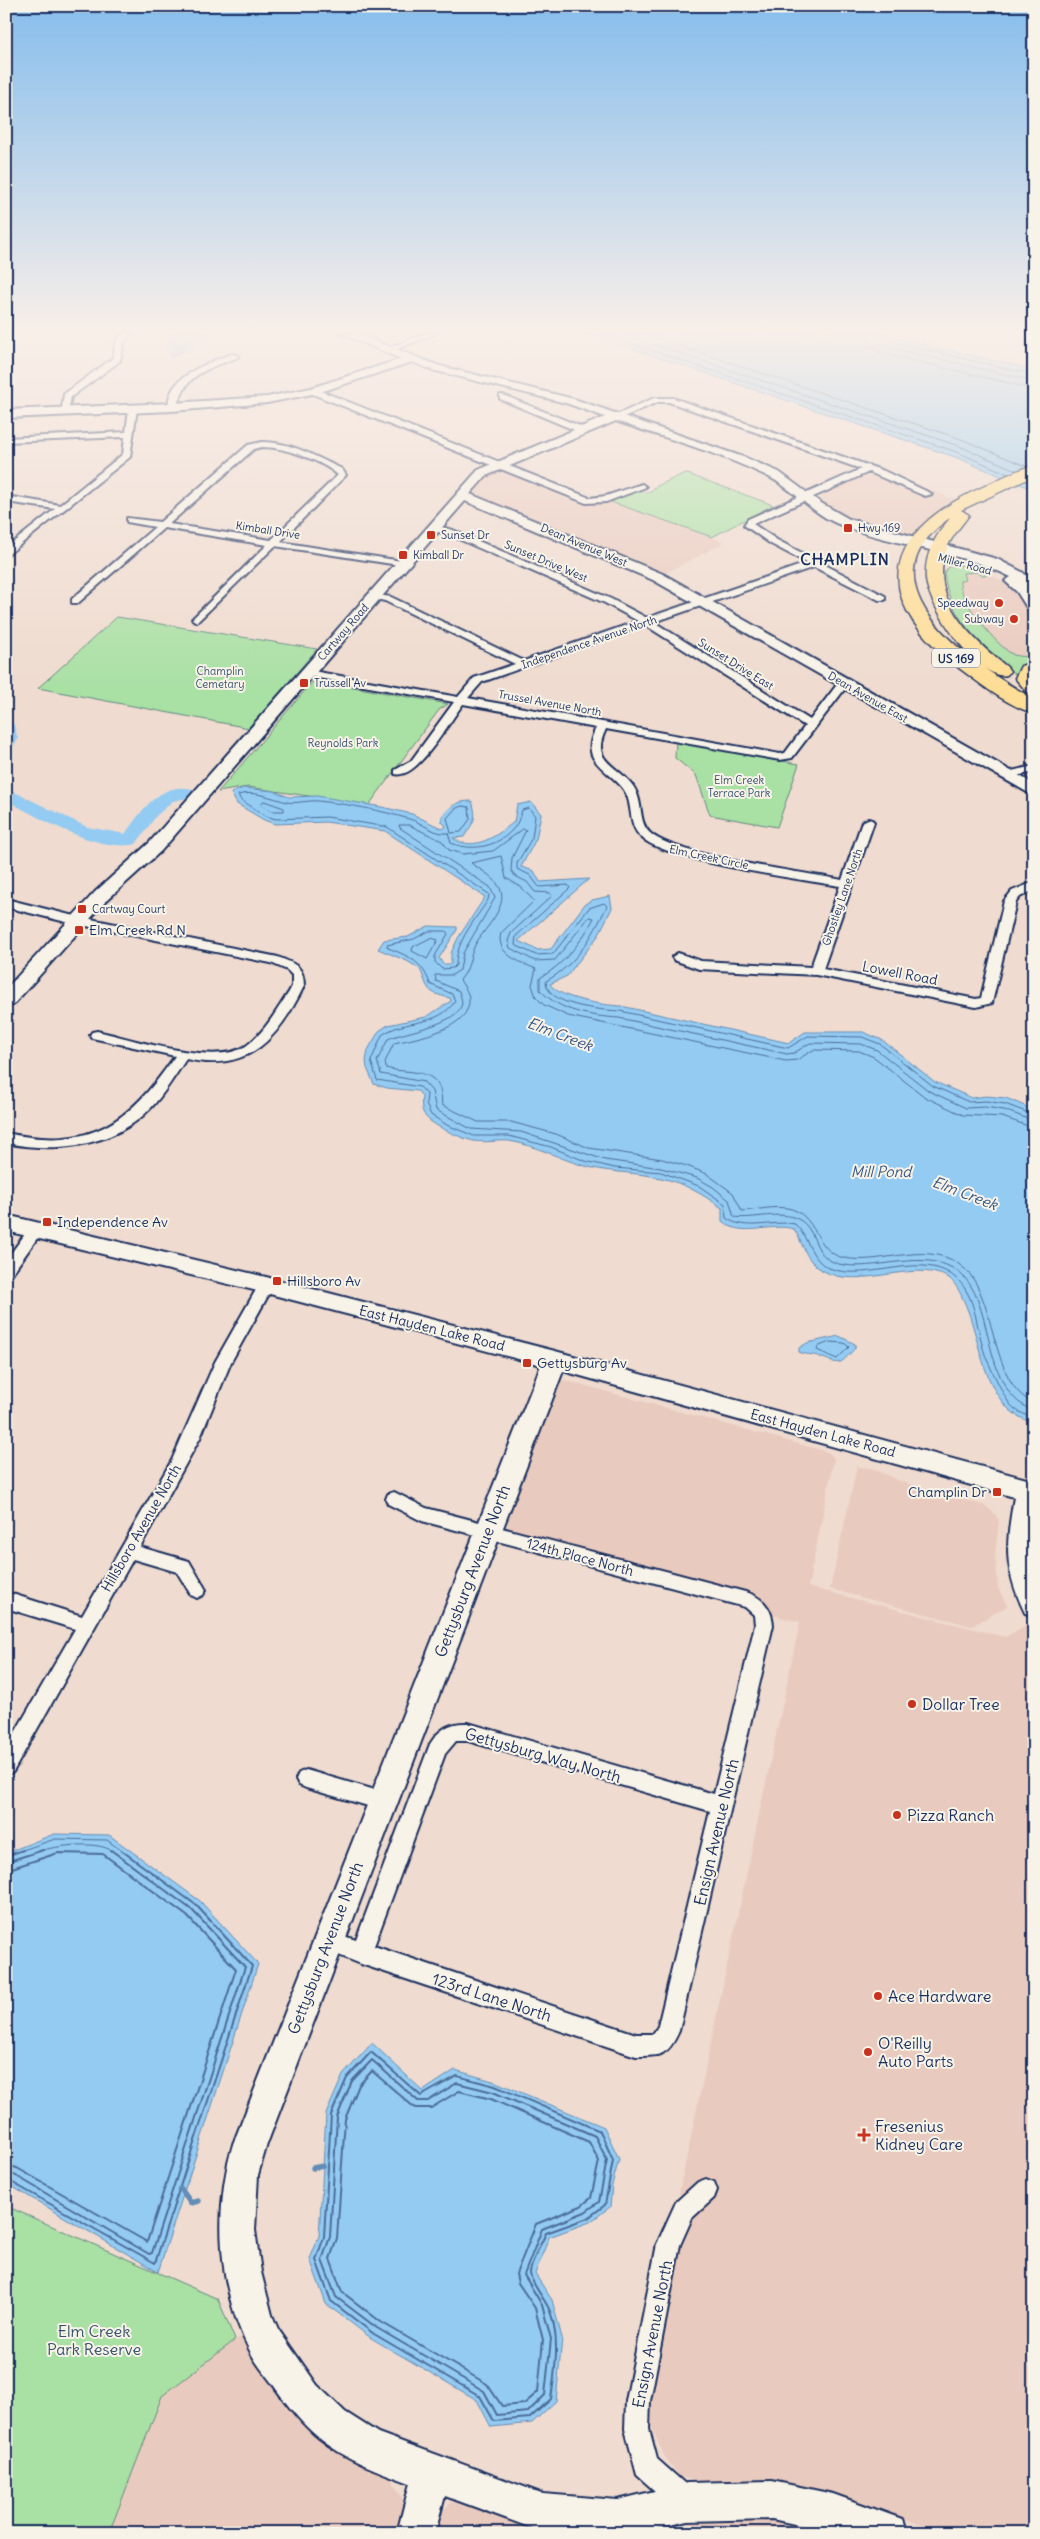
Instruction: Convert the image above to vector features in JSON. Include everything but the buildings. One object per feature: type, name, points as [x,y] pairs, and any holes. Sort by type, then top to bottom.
[{"type":"highway","points":[[914,546],[929,527],[954,507],[1034,470]]},
{"type":"highway","points":[[936,552],[958,518],[1005,484]]},
{"type":"highway","name":"US 169","points":[[914,546],[907,567],[907,582],[912,604],[921,620],[936,639],[956,658],[1002,690],[1034,707]]},
{"type":"highway","name":"US 169","points":[[936,552],[933,576],[936,591],[954,626],[985,659],[1034,693]]},
{"type":"highway","points":[[1034,667],[1027,670],[1024,678],[1034,688]]},
{"type":"highway","points":[[1002,690],[1016,702],[1034,711]]},
{"type":"street","points":[[6,553],[128,455],[128,451]]},
{"type":"street","points":[[75,601],[246,451]]},
{"type":"street","points":[[197,619],[342,475],[331,467],[295,451]]},
{"type":"street","points":[[464,451],[589,502],[608,500],[642,488]]},
{"type":"street","name":"Cartway Road","points":[[6,1001],[101,896],[156,847],[482,473],[530,451]]},
{"type":"street","name":"Miller Road","points":[[705,451],[748,468],[800,499],[819,519],[838,528],[936,552],[1002,575],[1022,589],[1034,608]]},
{"type":"street","name":"Cartway Road","points":[[817,451],[868,469]]},
{"type":"street","points":[[882,598],[750,528],[748,525],[751,521],[868,469],[928,494]]},
{"type":"street","name":"Dean Avenue West","points":[[461,496],[477,500],[638,568],[703,601]]},
{"type":"street","points":[[6,499],[62,508]]},
{"type":"street","name":"Kimball Drive","points":[[130,520],[402,564]]},
{"type":"street","name":"Sunset Drive West","points":[[433,528],[450,532],[588,592],[647,622]]},
{"type":"street","name":"Miller Road","points":[[936,552],[999,565],[1034,589]]},
{"type":"street","name":"Independence Avenue North","points":[[399,772],[415,763],[460,700],[478,680],[526,665],[703,601],[816,563]]},
{"type":"street","points":[[374,596],[388,599],[526,665]]},
{"type":"street","name":"Dean Avenue East","points":[[703,601],[843,684],[1034,791]]},
{"type":"street","name":"Sunset Drive East","points":[[647,622],[812,726]]},
{"type":"street","name":"Trussel Avenue North","points":[[307,673],[780,757],[788,756],[812,726]]},
{"type":"street","points":[[812,726],[843,684]]},
{"type":"street","points":[[603,725],[598,733],[594,752],[600,763],[632,793],[637,822],[644,834],[630,840]]},
{"type":"street","points":[[1006,775],[1034,769]]},
{"type":"street","name":"Ghostley Lane North","points":[[816,971],[868,822]]},
{"type":"street","name":"Elm Creek Circle","points":[[644,834],[662,846],[683,853],[846,884]]},
{"type":"street","name":"Lowell Road","points":[[678,957],[700,965],[816,971],[976,1003],[987,1000],[1010,902],[1016,894],[1034,885]]},
{"type":"street","points":[[6,903],[78,920],[274,960],[291,967],[298,974],[298,986],[261,1042],[254,1049],[230,1058],[217,1060],[97,1035]]},
{"type":"street","points":[[6,1138],[36,1144],[58,1144],[82,1140],[123,1124],[151,1099],[183,1054]]},
{"type":"street","name":"East Hayden Lake Road","points":[[6,1223],[266,1286],[555,1360],[1032,1490]]},
{"type":"street","points":[[6,1271],[36,1230]]},
{"type":"street","name":"Hillsboro Avenue North","points":[[6,1766],[192,1438],[224,1362],[266,1286]]},
{"type":"street","name":"Gettysburg Avenue North","points":[[555,1360],[250,2144],[241,2175],[238,2230],[243,2272],[254,2315],[265,2342],[304,2398],[332,2425],[367,2448],[543,2513],[618,2519],[687,2502],[772,2500],[833,2514],[888,2533]]},
{"type":"street","points":[[1032,1490],[1019,1546],[1021,1565],[1034,1605]]},
{"type":"street","name":"124th Place North","points":[[394,1499],[422,1514],[749,1602],[759,1607],[764,1615]]},
{"type":"street","points":[[129,1551],[183,1566],[197,1590]]},
{"type":"street","points":[[6,1600],[86,1625]]},
{"type":"street","name":"Ensign Avenue North","points":[[658,2044],[668,2031],[723,1806],[764,1625],[764,1615]]},
{"type":"street","name":"Gettysburg Way North","points":[[361,1954],[437,1750],[448,1734],[457,1731],[468,1732],[723,1806]]},
{"type":"street","points":[[306,1779],[382,1801]]},
{"type":"street","name":"123rd Lane North","points":[[328,1941],[361,1954],[636,2045],[658,2044]]},
{"type":"street","name":"Ensign Avenue North","points":[[687,2502],[646,2466],[637,2429],[638,2400],[669,2244],[684,2210],[706,2190]]},
{"type":"street","points":[[416,2533],[432,2472]]},
{"type":"shaded area","points":[[499,469],[585,503],[611,502],[725,542],[664,574],[470,494],[486,475]]},
{"type":"shaded area","points":[[875,469],[956,500],[925,521],[915,532],[901,535],[860,524],[819,500],[823,495],[836,487]]},
{"type":"shaded area","points":[[957,565],[983,571],[1010,585],[1026,601],[1027,610],[1034,618],[1034,663],[1015,674],[960,620],[950,600],[944,573],[948,567]]},
{"type":"shaded area","points":[[564,1380],[828,1452],[834,1459],[808,1587],[1005,1637],[1034,1621],[1034,2533],[949,2533],[800,2486],[746,2479],[700,2482],[680,2477],[665,2457],[650,2425],[650,2410],[689,2197],[679,2193],[800,1622],[773,1615],[759,1597],[749,1593],[511,1531],[503,1519],[555,1386]]},
{"type":"shaded area","points":[[857,1467],[871,1468],[902,1482],[986,1506],[996,1515],[999,1522],[995,1553],[998,1588],[1007,1606],[972,1626],[830,1589]]},
{"type":"shaded area","points":[[245,2333],[265,2373],[285,2406],[326,2443],[390,2477],[402,2497],[404,2515],[398,2533],[109,2533],[162,2396]]},
{"type":"shaded area","points":[[464,2500],[532,2526],[581,2533],[434,2533],[439,2516],[450,2503]]},
{"type":"shaded area","points":[[751,2513],[835,2533],[623,2533],[672,2526]]},
{"type":"green space","points":[[685,473],[773,505],[712,537],[611,502],[631,492],[650,492],[655,487]]},
{"type":"green space","points":[[957,565],[969,566],[987,575],[981,575],[979,572],[963,573],[965,580],[960,581],[965,599],[980,622],[1007,651],[1014,655],[1034,658],[1034,663],[1015,674],[990,653],[969,630],[953,604],[947,589],[944,573],[948,567]]},
{"type":"green space","name":"Champlin Cemetary","points":[[117,617],[317,649],[249,728],[38,688]]},
{"type":"green space","name":"Reynolds Park","points":[[314,680],[448,704],[439,710],[369,805],[248,787],[218,792]]},
{"type":"green space","name":"Elm Creek Terrace Park","points":[[676,742],[799,764],[777,827],[710,815],[696,775],[675,758]]},
{"type":"green space","name":"Elm Creek Park Reserve","points":[[6,2206],[218,2299],[235,2340],[162,2396],[109,2533],[6,2533]]},
{"type":"water","points":[[939,451],[1034,451],[1034,490]]},
{"type":"water","name":"Mill Pond","points":[[243,788],[274,791],[289,797],[317,796],[382,807],[412,814],[443,829],[446,826],[442,822],[442,816],[449,809],[455,804],[472,801],[475,813],[472,824],[464,837],[453,838],[469,844],[485,841],[493,837],[514,822],[517,805],[531,802],[541,814],[536,839],[521,867],[534,871],[540,882],[589,879],[518,941],[538,950],[551,949],[585,904],[592,900],[610,896],[612,908],[598,936],[567,976],[550,984],[563,994],[582,1000],[621,1006],[789,1043],[805,1032],[863,1032],[882,1040],[935,1082],[972,1098],[986,1096],[1006,1098],[1034,1110],[1034,1423],[1016,1415],[1003,1403],[993,1387],[969,1314],[955,1284],[949,1278],[934,1272],[917,1271],[863,1277],[846,1277],[830,1274],[811,1261],[794,1229],[775,1227],[738,1229],[722,1221],[722,1208],[693,1190],[669,1180],[585,1166],[519,1143],[509,1141],[478,1142],[463,1138],[441,1128],[426,1117],[422,1107],[422,1096],[418,1091],[387,1088],[374,1084],[366,1061],[368,1050],[379,1031],[388,1025],[426,1017],[451,1001],[450,998],[436,994],[429,989],[420,969],[407,961],[378,949],[384,940],[408,937],[428,926],[457,927],[457,930],[439,958],[443,964],[451,964],[451,953],[458,938],[485,897],[385,831],[326,822],[275,824],[264,820],[237,804],[231,793]]},
{"type":"water","points":[[839,1336],[855,1344],[855,1348],[842,1361],[835,1362],[799,1352],[799,1348],[807,1343]]},
{"type":"water","points":[[54,1834],[109,1835],[200,1901],[258,1964],[158,2272],[6,2183],[6,1853]]},
{"type":"water","points":[[372,2043],[423,2091],[455,2070],[496,2082],[604,2127],[619,2159],[612,2185],[610,2207],[590,2222],[549,2237],[535,2274],[552,2300],[562,2338],[556,2401],[532,2423],[491,2427],[477,2400],[371,2338],[326,2304],[310,2259],[319,2236],[326,2114],[343,2075]]},
{"type":"waterway","name":"Elm Creek","points":[[6,725],[10,739],[6,744]]},
{"type":"waterway","name":"Elm Creek","points":[[6,793],[65,824],[96,835],[130,840],[150,812],[167,797],[186,793]]},
{"type":"waterway","points":[[313,2168],[323,2166]]},
{"type":"waterway","points":[[181,2189],[191,2203],[198,2201]]},
{"type":"place","name":"Hwy 169","points":[[848,528]]},
{"type":"place","name":"Sunset Dr","points":[[431,535]]},
{"type":"place","name":"Kimball Dr","points":[[403,555]]},
{"type":"place","name":"Speedway","points":[[999,603]]},
{"type":"place","name":"Subway","points":[[1014,619]]},
{"type":"place","name":"Trussell Av","points":[[304,683]]},
{"type":"place","name":"Cartway Court","points":[[82,909]]},
{"type":"place","name":"Elm Creek Rd N","points":[[79,930]]},
{"type":"place","name":"Independence Av","points":[[47,1222]]},
{"type":"place","name":"Hillsboro Av","points":[[277,1281]]},
{"type":"place","name":"Gettysburg Av","points":[[527,1363]]},
{"type":"place","name":"Champlin Dr","points":[[997,1492]]},
{"type":"place","name":"Dollar Tree","points":[[912,1704]]},
{"type":"place","name":"Pizza Ranch","points":[[897,1815]]},
{"type":"place","name":"Ace Hardware","points":[[878,1996]]},
{"type":"place","name":"O'Reilly Auto Parts","points":[[868,2052]]},
{"type":"place","name":"Fresenius Kidney Care","points":[[864,2135]]},
{"type":"district","name":"CHAMPLIN","points":[[845,559]]}]
